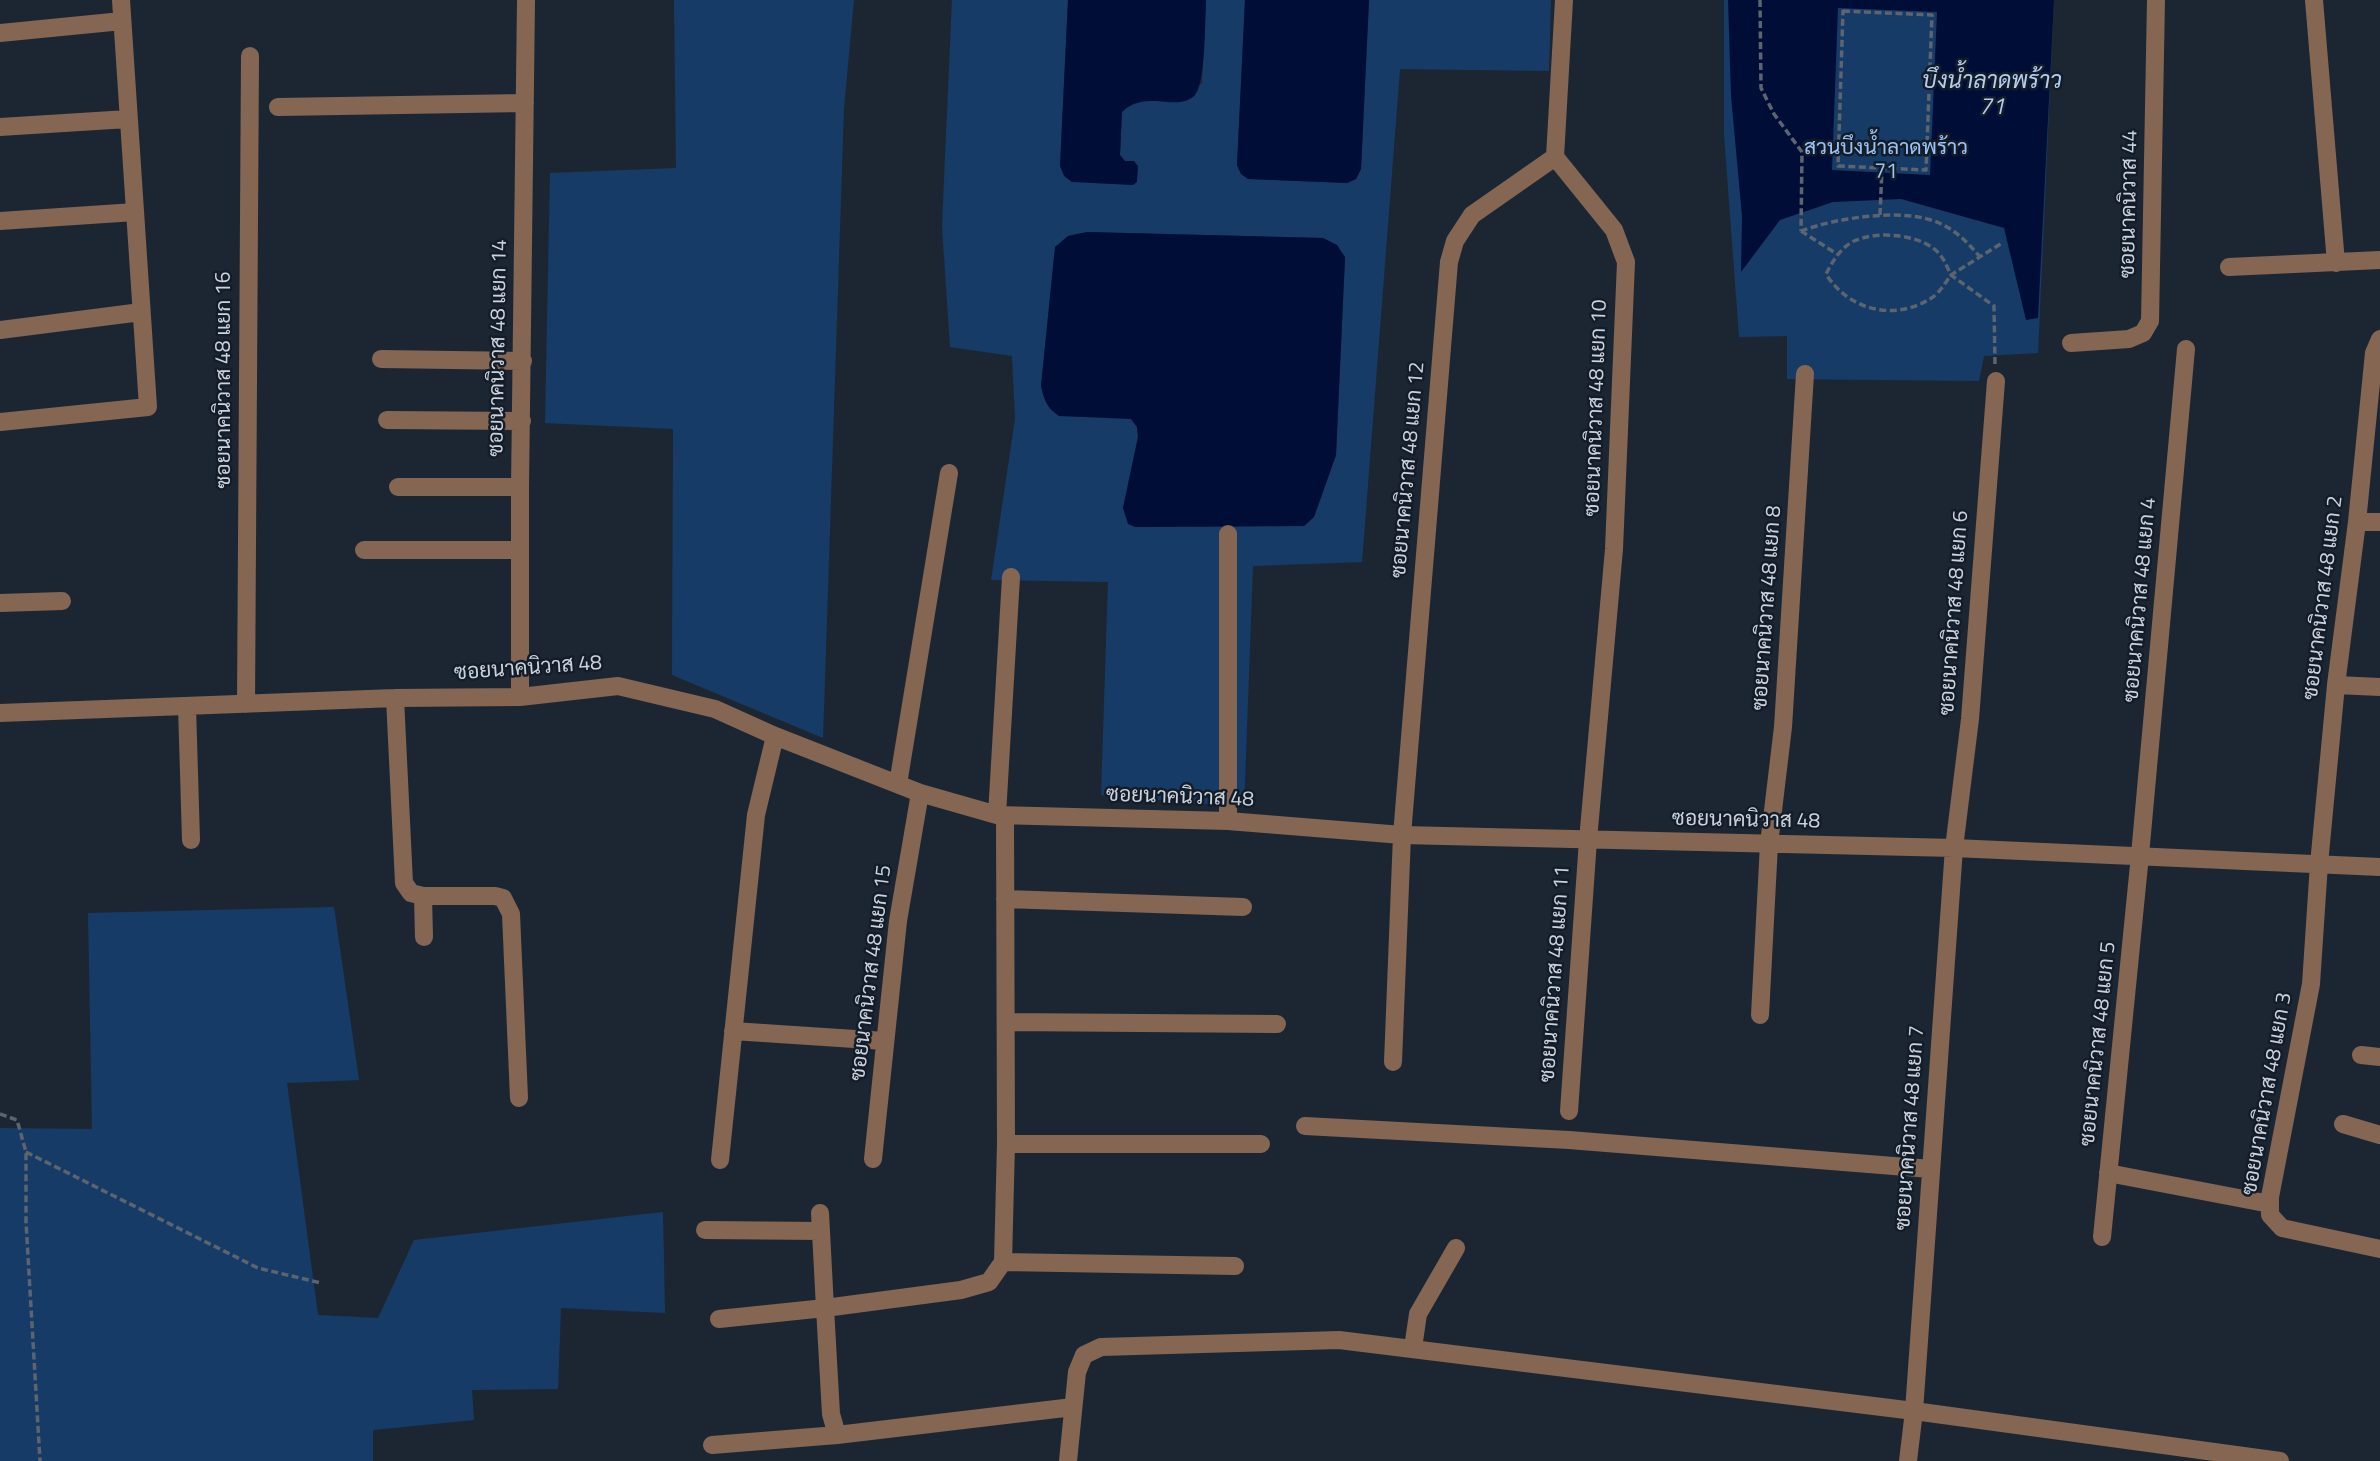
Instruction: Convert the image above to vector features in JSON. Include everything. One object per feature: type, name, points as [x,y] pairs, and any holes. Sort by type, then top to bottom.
[{"type":"street","points":[[0,422],[148,407],[121,0]]},
{"type":"street","name":"ซอยนาคนิวาส 48 แยก 14","points":[[520,697],[526,0]]},
{"type":"street","points":[[1555,157],[1564,0]]},
{"type":"street","name":"ซอยนาคนิวาส 44","points":[[2071,343],[2129,340],[2143,333],[2150,321],[2156,0]]},
{"type":"street","points":[[2314,0],[2336,263]]},
{"type":"street","points":[[0,33],[122,21]]},
{"type":"street","name":"ซอยนาคนิวาส 48 แยก 16","points":[[246,704],[250,56]]},
{"type":"street","points":[[278,107],[526,103]]},
{"type":"street","points":[[0,127],[128,119]]},
{"type":"street","name":"ซอยนาคนิวาส 48 แยก 12","points":[[1393,1062],[1402,835],[1449,262],[1455,241],[1472,215],[1555,157]]},
{"type":"street","name":"ซอยนาคนิวาส 48 แยก 10","points":[[1555,157],[1614,230],[1626,262],[1614,550],[1588,840]]},
{"type":"street","points":[[0,221],[135,212]]},
{"type":"street","points":[[2229,267],[2380,260]]},
{"type":"street","points":[[0,330],[141,312]]},
{"type":"street","name":"ซอยนาคนิวาส 48 แยก 2","points":[[2319,864],[2336,685],[2357,522],[2374,353],[2380,339]]},
{"type":"street","name":"ซอยนาคนิวาส 48 แยก 4","points":[[2140,855],[2186,349]]},
{"type":"street","points":[[381,359],[523,361]]},
{"type":"street","name":"ซอยนาคนิวาส 48 แยก 8","points":[[1760,1015],[1769,844],[1783,727],[1805,374]]},
{"type":"street","name":"ซอยนาคนิวาส 48 แยก 6","points":[[1954,848],[1970,719],[1996,381]]},
{"type":"street","points":[[387,420],[522,421]]},
{"type":"street","points":[[898,784],[949,473]]},
{"type":"street","points":[[398,487],[520,487]]},
{"type":"street","points":[[2357,522],[2380,522]]},
{"type":"street","points":[[1228,534],[1228,821]]},
{"type":"street","points":[[364,550],[520,550]]},
{"type":"street","points":[[719,1319],[961,1290],[989,1282],[1003,1262],[1006,1022],[1001,816],[1011,577]]},
{"type":"street","points":[[0,603],[62,601]]},
{"type":"street","points":[[2336,685],[2380,687]]},
{"type":"street","name":"ซอยนาคนิวาส 48","points":[[0,713],[395,698],[520,697],[618,686],[715,709],[775,736],[920,793],[1001,816],[1228,821],[1402,835],[1954,848],[2380,867]]},
{"type":"street","points":[[395,698],[404,883],[411,893],[423,896],[495,896],[503,898],[508,905],[519,1098]]},
{"type":"street","points":[[187,706],[191,840]]},
{"type":"street","points":[[720,1160],[756,814],[775,736]]},
{"type":"street","name":"ซอยนาคนิวาส 48 แยก 15","points":[[873,1159],[898,921],[920,793]]},
{"type":"street","name":"ซอยนาคนิวาส 48 แยก 11","points":[[1569,1111],[1588,840]]},
{"type":"street","name":"ซอยนาคนิวาส 48 แยก 7","points":[[1908,1461],[1914,1411],[1954,848]]},
{"type":"street","name":"ซอยนาคนิวาส 48 แยก 5","points":[[2102,1237],[2140,855]]},
{"type":"street","name":"ซอยนาคนิวาส 48 แยก 3","points":[[2319,864],[2311,984],[2270,1215],[2282,1228],[2380,1249]]},
{"type":"street","points":[[423,896],[424,937]]},
{"type":"street","points":[[1005,899],[1243,907]]},
{"type":"street","points":[[1006,1022],[1277,1024]]},
{"type":"street","points":[[733,1031],[885,1041]]},
{"type":"street","points":[[2361,1055],[2380,1057]]},
{"type":"street","points":[[2343,1124],[2380,1135]]},
{"type":"street","points":[[1305,1126],[1569,1140],[1931,1169]]},
{"type":"street","points":[[1006,1144],[1261,1144]]},
{"type":"street","points":[[2108,1173],[2270,1204]]},
{"type":"street","points":[[705,1230],[820,1222],[831,1414],[837,1435]]},
{"type":"street","points":[[1413,1348],[1418,1314],[1457,1248]]},
{"type":"street","points":[[1003,1262],[1235,1266]]},
{"type":"street","points":[[1068,1461],[1077,1371],[1084,1355],[1101,1347],[1339,1340],[1914,1411],[2280,1461]]},
{"type":"street","points":[[712,1445],[837,1435],[1073,1407]]},
{"type":"path","points":[[1760,0],[1761,88],[1774,114],[1802,152],[1801,232]]},
{"type":"path","points":[[1843,11],[1932,15],[1926,170],[1882,170],[1838,166],[1843,11]]},
{"type":"path","points":[[1880,215],[1882,170]]},
{"type":"path","points":[[1801,232],[1823,223],[1880,215],[1938,222],[1964,238],[1981,258]]},
{"type":"path","points":[[1801,232],[1838,254]]},
{"type":"path","points":[[1996,381],[1994,306],[1951,275],[1940,254],[1917,239],[1885,234],[1855,241],[1838,254],[1826,274],[1836,290],[1856,303],[1880,310],[1912,308],[1935,296],[1951,275],[2002,243]]},
{"type":"path","points":[[0,1114],[17,1120],[26,1152],[26,1222],[40,1461]]},
{"type":"path","points":[[26,1152],[258,1268],[321,1283]]},
{"type":"green space","points":[[674,0],[854,0],[844,108],[823,738],[672,675],[673,429],[545,423],[550,173],[676,168]]},
{"type":"green space","points":[[952,0],[1068,0],[1060,166],[1134,161],[1125,161],[1120,155],[1122,112],[1143,102],[1182,102],[1202,83],[1206,0],[1245,0],[1237,165],[1241,174],[1249,179],[1347,183],[1356,179],[1361,169],[1369,0],[1551,0],[1549,71],[1400,69],[1362,562],[1253,566],[1244,807],[1101,795],[1108,582],[991,580],[1015,419],[1012,356],[950,347],[942,226]],"holes":[[[1087,232],[1323,238],[1337,245],[1345,258],[1336,455],[1314,517],[1304,526],[1135,527],[1123,508],[1138,437],[1137,427],[1131,419],[1041,386],[1055,247],[1068,236]]]},
{"type":"green space","name":"สวนบึงน้ำลาดพร้าว 71","points":[[1724,0],[2054,0],[2038,353],[1984,356],[1979,381],[1787,379],[1787,336],[1739,337],[1724,134]]},
{"type":"green space","points":[[334,907],[359,1080],[287,1083],[318,1315],[378,1318],[414,1240],[663,1212],[665,1313],[561,1308],[558,1389],[472,1390],[474,1420],[373,1430],[373,1461],[0,1461],[0,1128],[92,1129],[88,913]]},
{"type":"water","points":[[1068,0],[1206,0],[1203,66],[1198,90],[1194,96],[1181,102],[1138,102],[1122,112],[1120,155],[1125,161],[1134,161],[1138,166],[1137,182],[1133,185],[1072,182],[1064,176],[1060,166]]},
{"type":"water","points":[[1245,0],[1369,0],[1361,169],[1356,179],[1347,183],[1248,179],[1241,174],[1237,165]]},
{"type":"water","name":"บึงน้ำลาดพร้าว 71","points":[[1728,0],[2054,0],[2038,318],[2026,320],[2004,228],[1901,199],[1833,202],[1780,220],[1741,272],[1742,216],[1731,96]],"holes":[[[1838,8],[1937,12],[1930,175],[1832,170]]]},
{"type":"water","points":[[1087,232],[1323,238],[1337,245],[1345,257],[1336,455],[1314,517],[1304,526],[1135,527],[1128,524],[1123,508],[1138,437],[1137,427],[1131,419],[1059,416],[1047,403],[1041,386],[1055,247],[1068,236]]}]
